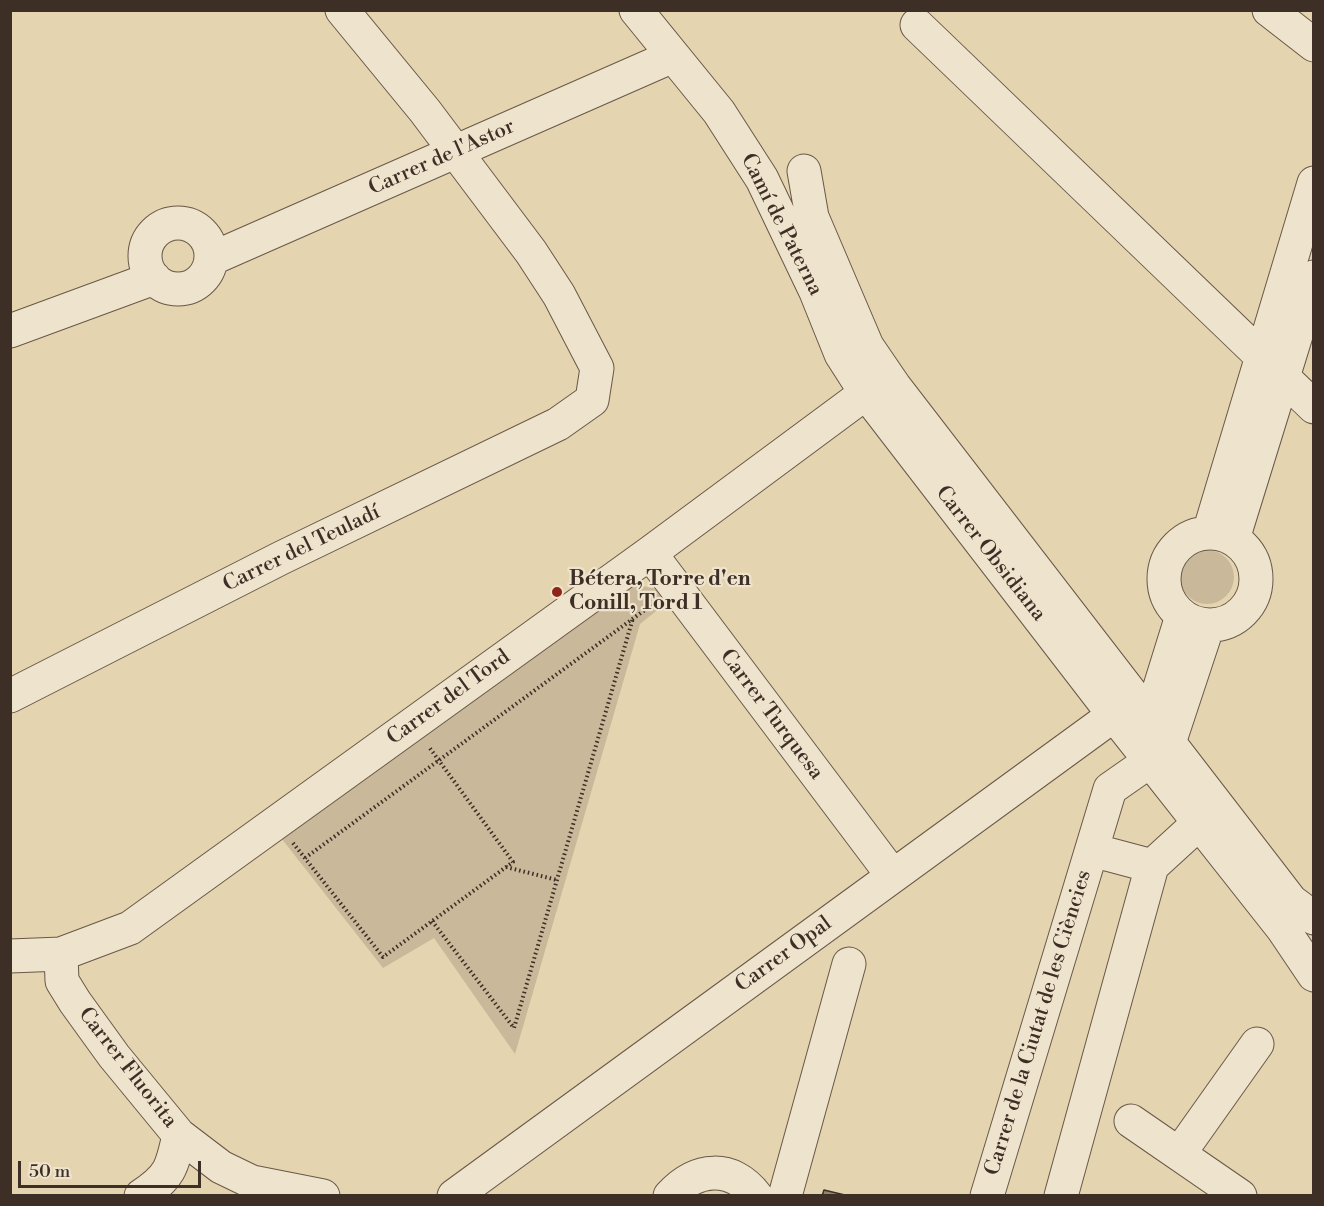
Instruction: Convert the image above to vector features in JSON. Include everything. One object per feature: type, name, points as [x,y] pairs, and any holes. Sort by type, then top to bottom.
[{"type":"street","points":[[342,10],[456,153]]},
{"type":"street","name":"Camí de Paterna","points":[[636,10],[719,112],[762,179],[816,292],[841,354],[866,393]]},
{"type":"street","points":[[1269,10],[1314,45]]},
{"type":"street","points":[[917,25],[1314,407]]},
{"type":"street","name":"Carrer de l'Astor","points":[[211,259],[673,56]]},
{"type":"street","name":"Carrer del Teuladí","points":[[10,696],[280,558],[558,424],[592,400],[597,368],[559,294],[531,252],[456,153]]},
{"type":"street","points":[[804,171],[812,217],[867,346],[1157,741],[1291,901],[1314,918]]},
{"type":"street","points":[[1221,536],[1272,367],[1314,183]]},
{"type":"street","points":[[178,222],[199,230],[210,248],[211,259],[202,278],[184,288],[172,288],[154,278],[145,259],[146,248],[158,229],[178,222]]},
{"type":"street","points":[[1272,367],[1314,277]]},
{"type":"street","points":[[10,331],[154,278]]},
{"type":"street","name":"Carrer del Tord","points":[[10,956],[61,954],[130,928],[650,553],[866,393]]},
{"type":"street","name":"Carrer Obsidiana","points":[[866,393],[1114,715],[1157,741]]},
{"type":"street","points":[[1195,535],[1221,536],[1245,549],[1253,562],[1256,577],[1254,592],[1248,605],[1237,616],[1224,623],[1195,621],[1172,606],[1165,593],[1165,565],[1172,552],[1182,542],[1195,535]]},
{"type":"street","name":"Carrer Turquesa","points":[[650,553],[893,876]]},
{"type":"street","points":[[1195,621],[1157,741],[1199,823],[1283,929],[1314,975]]},
{"type":"street","name":"Carrer Opal","points":[[454,1196],[1114,715]]},
{"type":"street","name":"Carrer de la Ciutat de les Ciències","points":[[987,1196],[1110,789],[1157,741]]},
{"type":"street","points":[[1061,1196],[1152,866],[1199,823]]},
{"type":"street","name":"Carrer de la Ciutat de les Ciències","points":[[1092,850],[1152,866]]},
{"type":"street","points":[[1283,929],[1314,955]]},
{"type":"street","name":"Carrer Fluorita","points":[[61,954],[62,981],[75,1002],[114,1056],[179,1135],[220,1167],[252,1182],[323,1195]]},
{"type":"street","points":[[785,1196],[849,964]]},
{"type":"street","points":[[1179,1154],[1257,1044]]},
{"type":"street","points":[[1131,1121],[1240,1196]]},
{"type":"street","points":[[141,1196],[161,1182],[173,1163],[179,1135]]},
{"type":"street","points":[[670,1196],[691,1176],[721,1173],[745,1181],[756,1196]]},
{"type":"path","points":[[305,858],[662,597]]},
{"type":"path","points":[[432,921],[514,1028],[633,618]]},
{"type":"path","points":[[291,840],[383,957],[513,862],[426,742]]},
{"type":"path","points":[[505,867],[557,880]]},
{"type":"shaded area","points":[[1202,550],[1212,550],[1222,554],[1230,562],[1234,577],[1230,592],[1222,600],[1212,604],[1202,604],[1192,600],[1184,592],[1180,582],[1180,572],[1184,562],[1192,554]]},
{"type":"shaded area","points":[[628,583],[657,589],[666,603],[640,624],[515,1054],[434,938],[383,968],[278,834]]},
{"type":"building","points":[[824,1190],[849,1196],[822,1196]]},
{"type":"place","name":"Bétera, Torre d'en Conill, Tord 1","points":[[557,592]]}]
